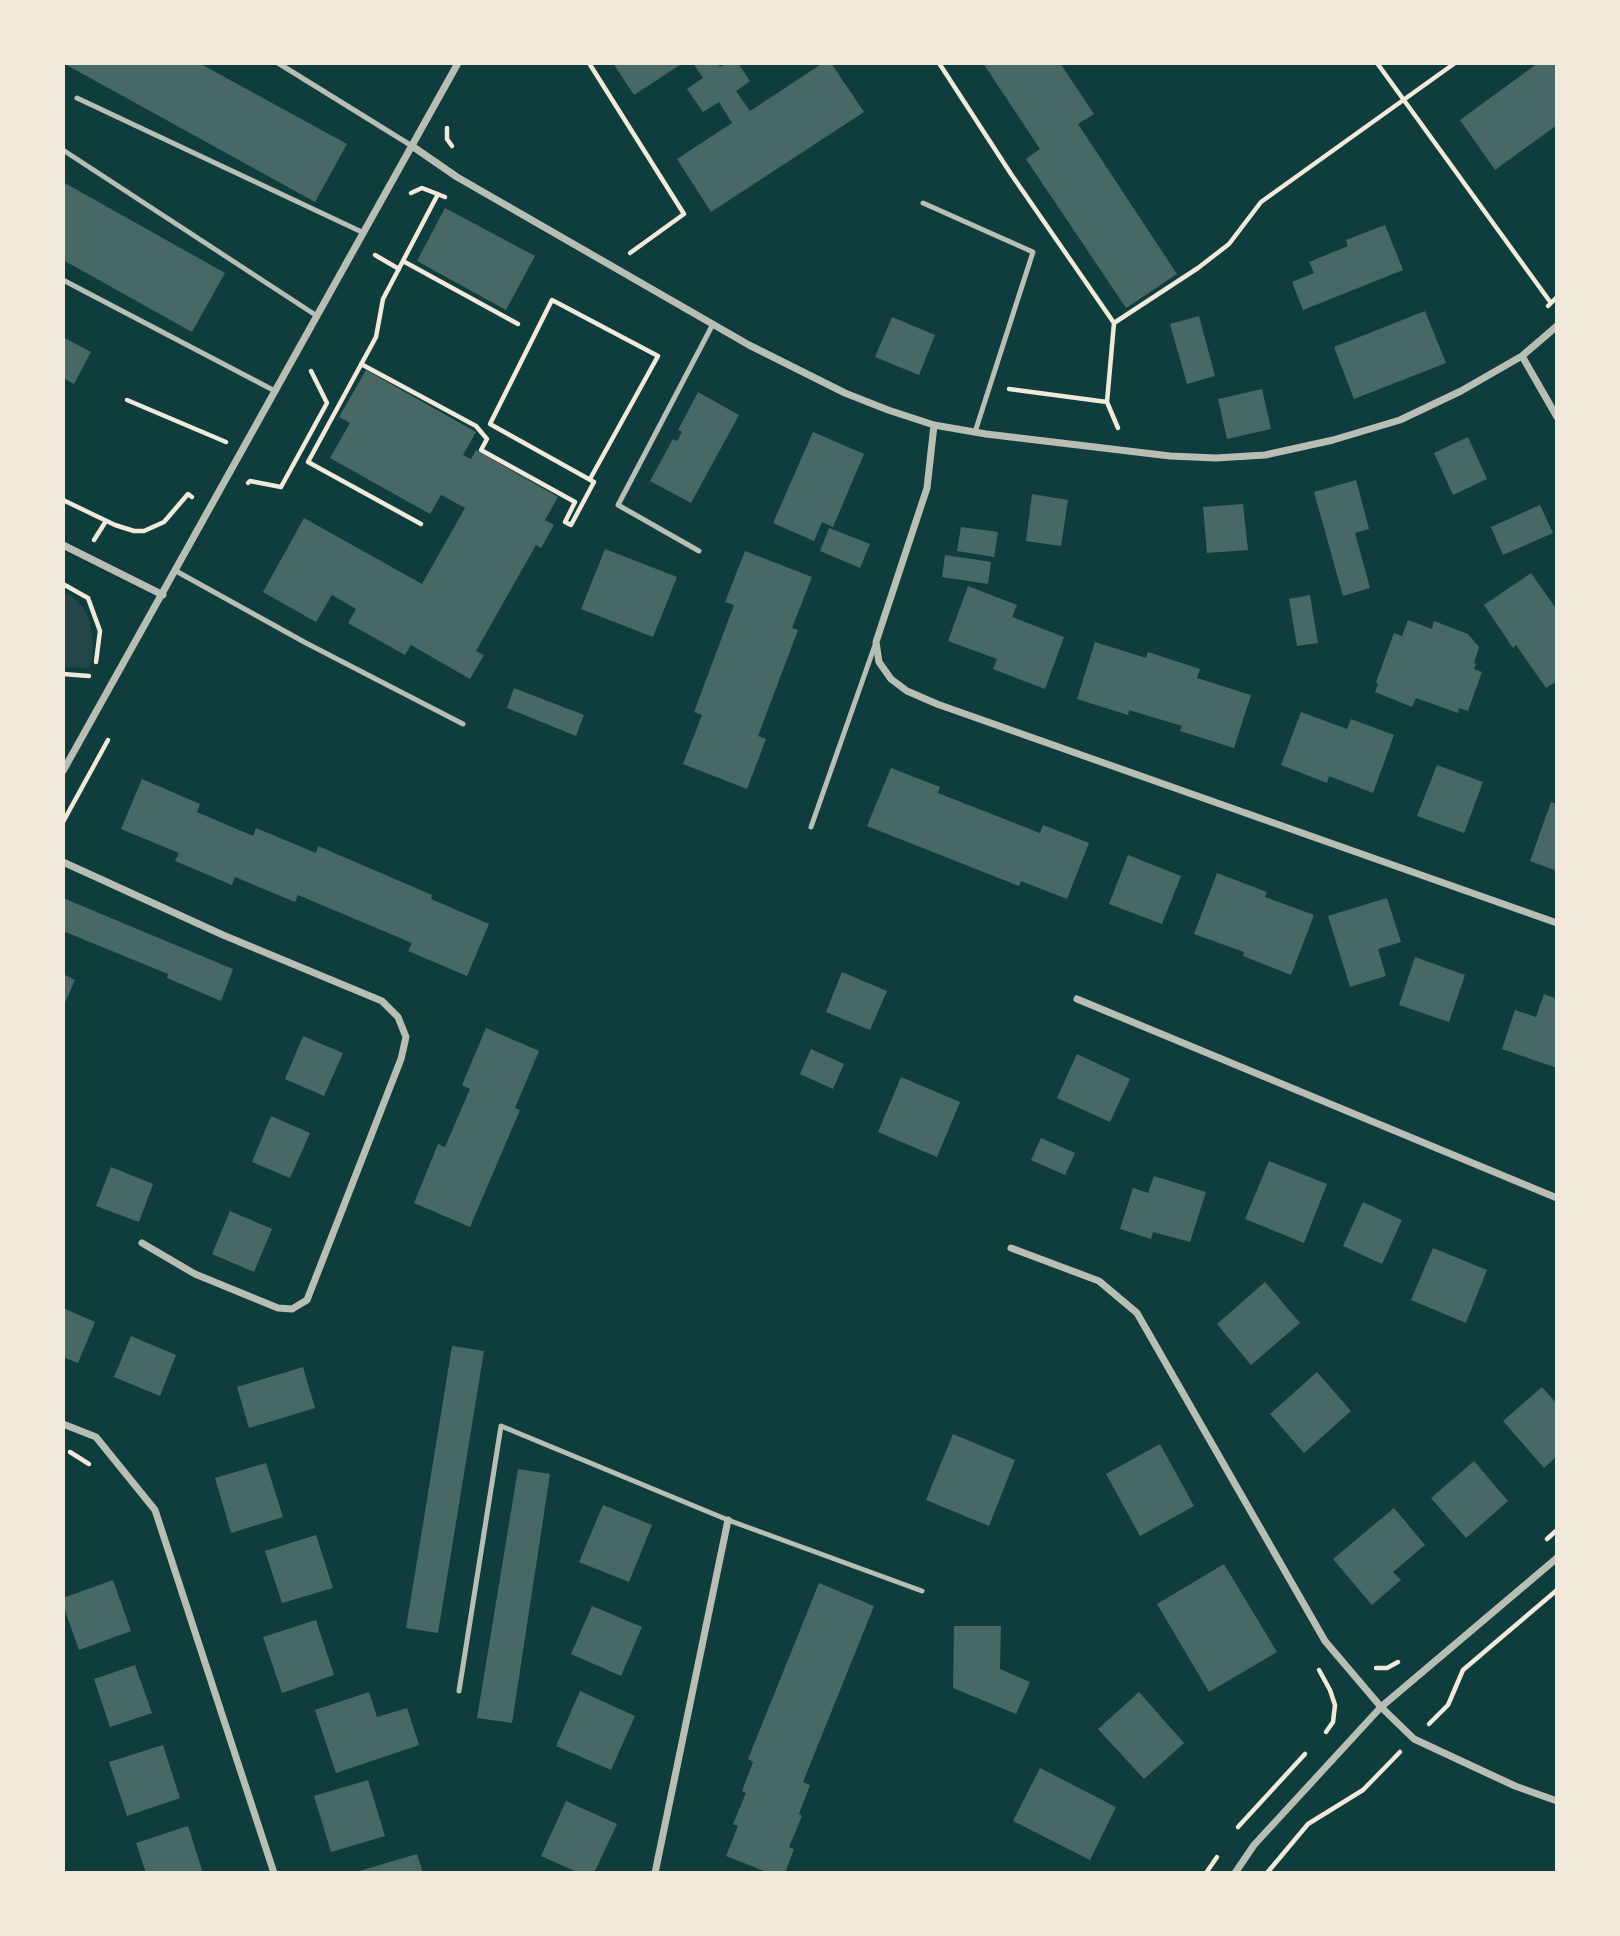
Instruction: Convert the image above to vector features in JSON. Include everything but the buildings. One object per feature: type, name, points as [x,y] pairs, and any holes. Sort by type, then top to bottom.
[{"type":"street","points":[[63,771],[458,63]]},
{"type":"street","points":[[411,146],[457,177],[749,345],[845,393],[934,425],[975,432],[1170,456],[1216,458],[1265,455],[1333,440],[1400,420],[1461,391],[1522,356],[1557,326]]},
{"type":"street","points":[[1522,356],[1557,417]]},
{"type":"street","points":[[934,425],[927,488],[876,642],[879,662],[891,679],[907,691],[937,704],[1557,923]]},
{"type":"street","points":[[63,545],[163,595]]},
{"type":"street","points":[[63,862],[223,935],[383,1001],[398,1017],[406,1037],[401,1059],[307,1300],[292,1309],[278,1308],[195,1274],[142,1243]]},
{"type":"street","points":[[1077,999],[1557,1198]]},
{"type":"street","points":[[1011,1248],[1099,1281],[1137,1313],[1325,1641],[1381,1707],[1413,1738],[1515,1786],[1557,1801]]},
{"type":"street","points":[[63,1424],[96,1437],[155,1510],[274,1873]]},
{"type":"street","points":[[655,1873],[728,1520]]},
{"type":"street","points":[[1235,1873],[1254,1845],[1381,1707],[1557,1558]]},
{"type":"lane","points":[[278,63],[411,146]]},
{"type":"lane","points":[[77,98],[364,233]]},
{"type":"lane","points":[[63,150],[317,316]]},
{"type":"lane","points":[[923,203],[1033,252],[975,432]]},
{"type":"lane","points":[[63,280],[275,391]]},
{"type":"lane","points":[[699,551],[618,505],[713,324]]},
{"type":"lane","points":[[176,571],[306,643],[463,724]]},
{"type":"lane","points":[[811,827],[876,642]]},
{"type":"lane","points":[[459,1691],[501,1426],[728,1520],[922,1591]]},
{"type":"path","points":[[589,63],[684,214],[613,265]]},
{"type":"path","points":[[939,63],[1011,174],[1114,323],[1107,402],[1119,431]]},
{"type":"path","points":[[1377,63],[1550,303]]},
{"type":"path","points":[[1114,323],[1229,244],[1261,202],[1455,63]]},
{"type":"path","points":[[451,119],[446,129],[447,139],[460,153]]},
{"type":"path","points":[[407,197],[414,190],[422,188],[446,198]]},
{"type":"path","points":[[421,524],[308,462],[376,337],[383,299],[438,194]]},
{"type":"path","points":[[369,266],[381,245]]},
{"type":"path","points":[[619,246],[642,260]]},
{"type":"path","points":[[375,255],[399,269]]},
{"type":"path","points":[[403,261],[518,324]]},
{"type":"path","points":[[1543,311],[1557,297]]},
{"type":"path","points":[[361,364],[476,426],[487,439],[481,450],[575,502],[565,522],[571,525],[594,482],[490,425],[552,300],[657,356],[590,479]]},
{"type":"path","points":[[243,493],[250,481],[281,487],[327,403],[311,372],[316,361]]},
{"type":"path","points":[[989,387],[1107,402]]},
{"type":"path","points":[[127,400],[243,449]]},
{"type":"path","points":[[63,500],[115,525],[144,531],[164,522],[188,494]]},
{"type":"path","points":[[63,584],[88,598],[100,631],[98,660],[83,688]]},
{"type":"path","points":[[63,674],[89,676]]},
{"type":"path","points":[[63,822],[111,735]]},
{"type":"path","points":[[1546,1539],[1557,1530]]},
{"type":"path","points":[[1314,1661],[1335,1705],[1333,1721],[1324,1735]]},
{"type":"path","points":[[1371,1667],[1387,1668],[1399,1662]]},
{"type":"path","points":[[1231,1836],[1307,1752]]},
{"type":"path","points":[[1206,1873],[1219,1854]]},
{"type":"shaded area","points":[[63,592],[73,597],[84,609],[90,623],[93,642],[92,662],[88,668],[63,667]]}]
